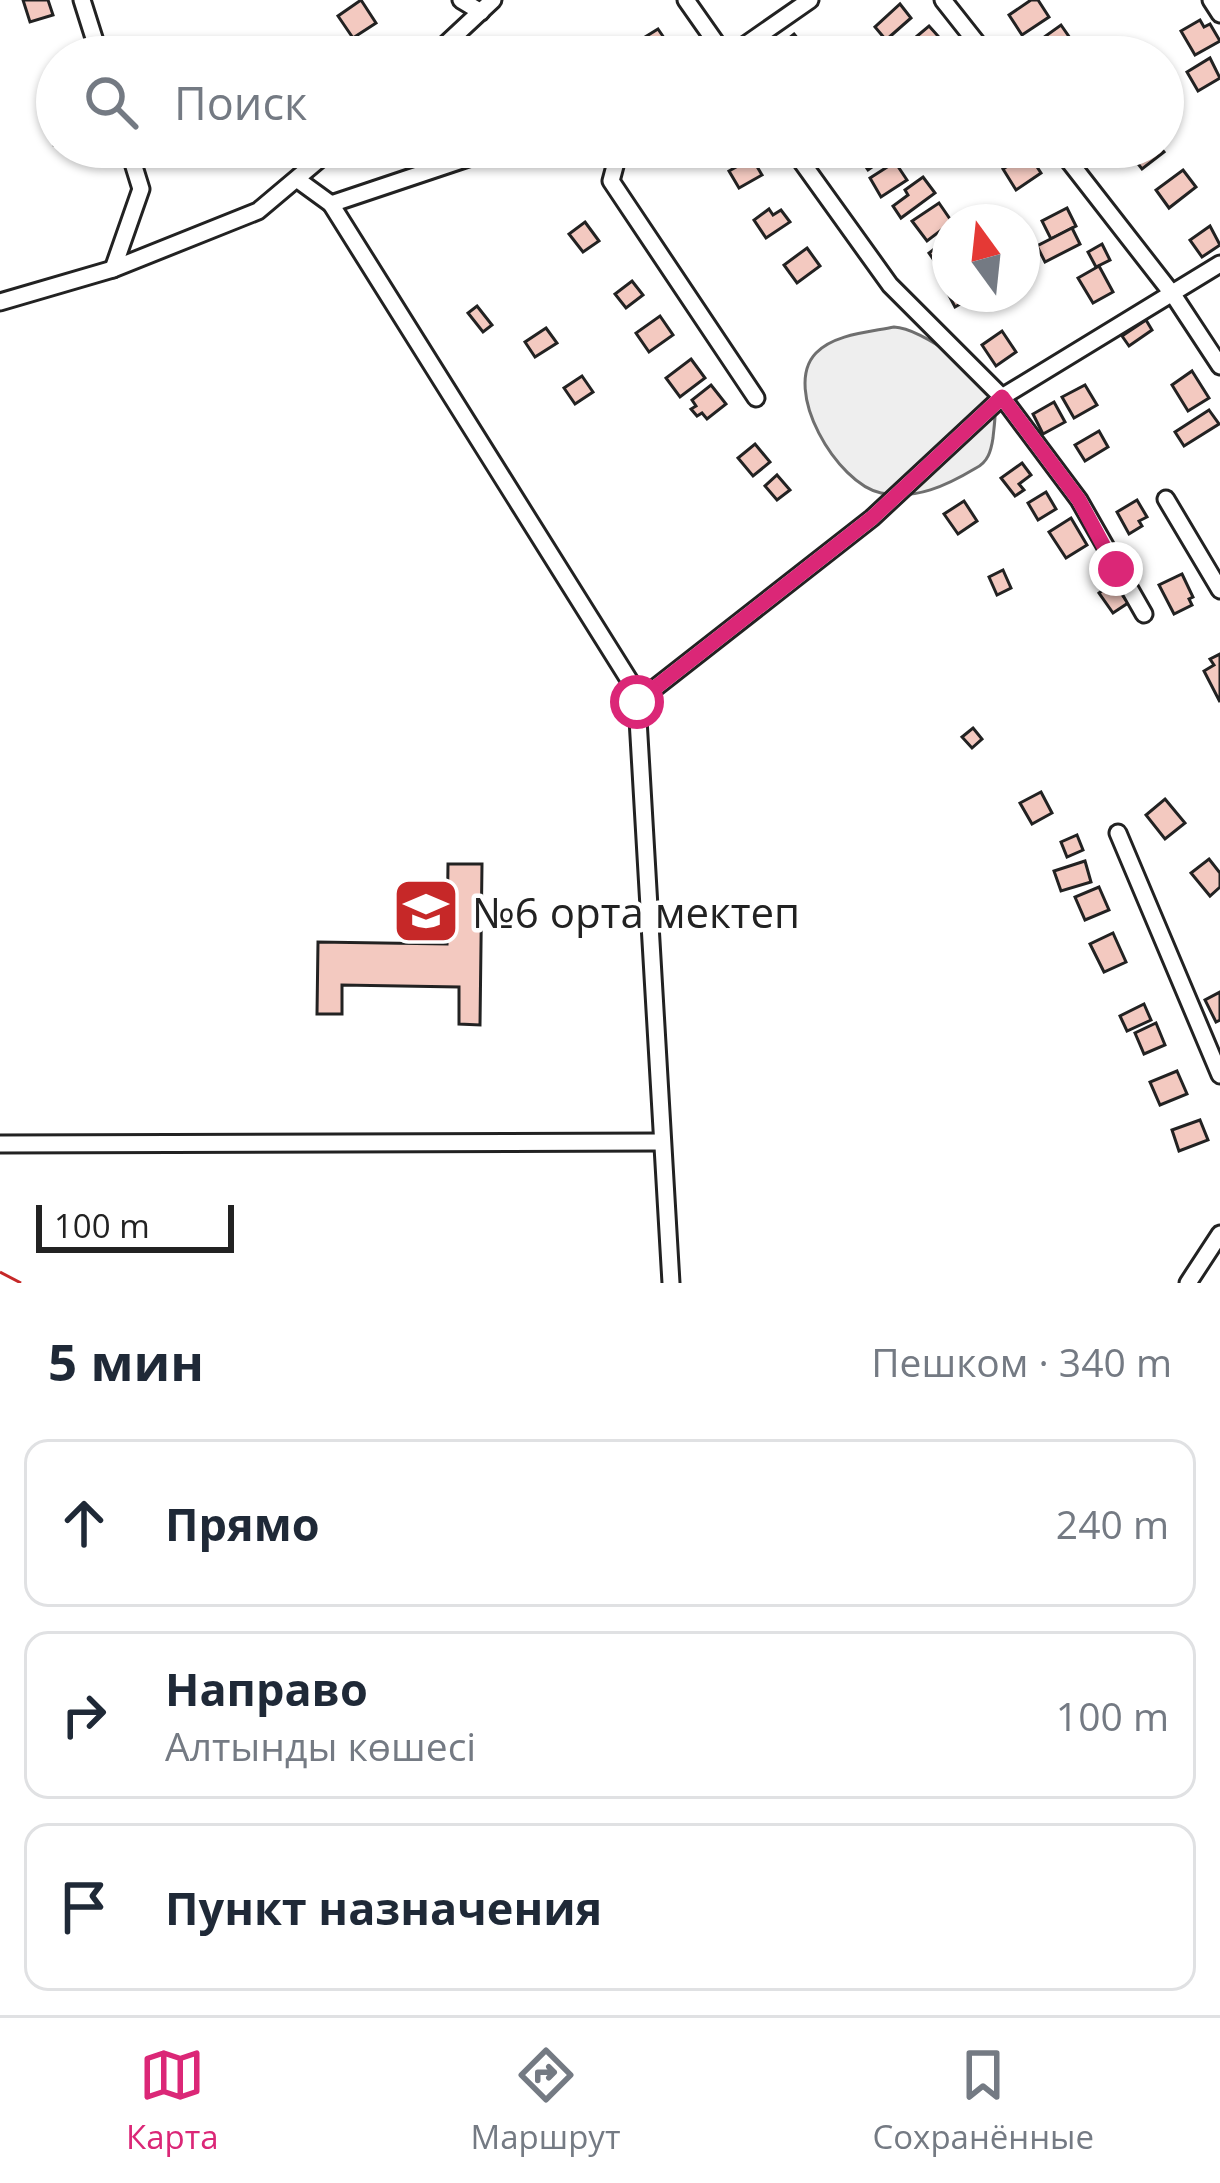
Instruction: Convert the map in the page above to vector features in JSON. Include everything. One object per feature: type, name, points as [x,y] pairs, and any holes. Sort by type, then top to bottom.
[{"type":"street","points":[[82,0],[93,36]]},
{"type":"street","points":[[461,0],[487,6]]},
{"type":"street","points":[[686,0],[712,36]]},
{"type":"street","points":[[758,36],[810,0]]},
{"type":"street","points":[[943,0],[971,36]]},
{"type":"street","points":[[1211,0],[1220,14]]},
{"type":"street","points":[[455,36],[487,6]]},
{"type":"street","points":[[113,268],[141,189],[134,168]]},
{"type":"street","points":[[0,302],[113,268],[258,211],[311,168]]},
{"type":"street","points":[[331,204],[438,168]]},
{"type":"street","points":[[614,168],[611,181],[756,398]]},
{"type":"street","points":[[806,168],[890,285],[1002,397],[1079,500],[1144,614]]},
{"type":"street","points":[[1074,168],[1174,296],[1220,366]]},
{"type":"street","points":[[298,180],[331,204],[641,699]]},
{"type":"street","points":[[671,1283],[637,702],[872,518],[1002,397],[1220,264]]},
{"type":"street","points":[[1166,499],[1220,590]]},
{"type":"street","points":[[1118,833],[1220,1075]]},
{"type":"street","points":[[0,1144],[661,1142]]},
{"type":"street","points":[[1188,1283],[1220,1234]]},
{"type":"shaded area","points":[[894,327],[920,335],[966,366],[988,390],[995,410],[992,443],[983,463],[942,486],[906,495],[881,493],[847,472],[819,433],[805,389],[807,369],[824,347]]},
{"type":"building","points":[[23,0],[48,0],[53,15],[30,22]]},
{"type":"building","points":[[361,0],[376,23],[352,36],[338,16]]},
{"type":"building","points":[[1038,0],[1049,17],[1022,35],[1009,15]]},
{"type":"building","points":[[900,4],[911,18],[891,36],[883,36],[875,27]]},
{"type":"building","points":[[1200,20],[1204,27],[1210,24],[1220,41],[1195,55],[1181,31]]},
{"type":"building","points":[[1061,25],[1069,36],[1046,36]]},
{"type":"building","points":[[929,26],[938,36],[917,36]]},
{"type":"building","points":[[1210,58],[1220,78],[1198,91],[1187,72]]},
{"type":"building","points":[[758,168],[762,175],[739,188],[729,171]]},
{"type":"building","points":[[886,168],[899,168],[907,180],[881,197],[870,178]]},
{"type":"building","points":[[1038,168],[1041,173],[1016,190],[1003,169]]},
{"type":"building","points":[[1183,170],[1196,187],[1169,208],[1156,190]]},
{"type":"building","points":[[923,177],[935,193],[901,218],[893,206]]},
{"type":"building","points":[[932,208],[932,237],[927,241],[912,221]]},
{"type":"building","points":[[1067,208],[1076,226],[1051,239],[1042,221]]},
{"type":"building","points":[[769,209],[773,215],[781,210],[790,222],[766,238],[754,220]]},
{"type":"building","points":[[585,222],[599,241],[583,252],[569,234]]},
{"type":"building","points":[[1210,226],[1220,245],[1202,257],[1190,240]]},
{"type":"building","points":[[1072,228],[1080,244],[1045,262],[1040,244]]},
{"type":"building","points":[[1102,244],[1110,260],[1096,267],[1088,252]]},
{"type":"building","points":[[807,248],[820,266],[797,283],[784,265]]},
{"type":"building","points":[[1099,266],[1113,292],[1093,303],[1078,278]]},
{"type":"building","points":[[632,281],[643,295],[626,308],[615,294]]},
{"type":"building","points":[[477,306],[492,325],[483,332],[468,313]]},
{"type":"building","points":[[660,316],[673,335],[649,352],[636,333]]},
{"type":"building","points":[[1146,320],[1152,330],[1129,346],[1122,336]]},
{"type":"building","points":[[546,328],[557,343],[535,357],[525,342]]},
{"type":"building","points":[[1002,331],[1016,352],[996,366],[982,345]]},
{"type":"building","points":[[691,359],[705,378],[680,397],[666,378]]},
{"type":"building","points":[[1192,371],[1209,398],[1188,411],[1172,385]]},
{"type":"building","points":[[582,376],[593,392],[575,404],[564,388]]},
{"type":"building","points":[[711,385],[726,404],[707,419],[691,409],[696,406],[692,400]]},
{"type":"building","points":[[1085,385],[1097,405],[1074,418],[1062,397]]},
{"type":"building","points":[[1054,402],[1065,422],[1043,434],[1033,414]]},
{"type":"building","points":[[1209,410],[1219,424],[1184,446],[1175,432]]},
{"type":"building","points":[[1099,431],[1108,447],[1085,461],[1075,445]]},
{"type":"building","points":[[755,444],[770,462],[753,476],[738,458]]},
{"type":"building","points":[[1022,463],[1031,475],[1019,484],[1024,490],[1015,496],[1001,478]]},
{"type":"building","points":[[777,475],[790,490],[777,500],[765,486]]},
{"type":"building","points":[[1046,492],[1056,509],[1038,520],[1028,503]]},
{"type":"building","points":[[1137,500],[1147,517],[1129,534],[1117,512]]},
{"type":"building","points":[[964,501],[977,521],[958,534],[944,514]]},
{"type":"building","points":[[1071,518],[1087,545],[1066,558],[1049,532]]},
{"type":"building","points":[[1003,570],[1011,588],[997,595],[989,577]]},
{"type":"building","points":[[1182,574],[1192,605],[1174,614],[1159,585]]},
{"type":"building","points":[[1113,582],[1128,603],[1113,613],[1099,593]]},
{"type":"building","points":[[1220,654],[1220,702],[1204,671],[1214,665],[1210,659]]},
{"type":"building","points":[[973,728],[982,739],[972,748],[962,737]]},
{"type":"building","points":[[1041,792],[1052,813],[1032,824],[1020,803]]},
{"type":"building","points":[[1165,799],[1185,823],[1165,839],[1146,815]]},
{"type":"building","points":[[1077,835],[1083,850],[1067,857],[1061,842]]},
{"type":"building","points":[[1209,859],[1220,873],[1220,887],[1210,896],[1191,873]]},
{"type":"building","points":[[1085,861],[1091,882],[1061,891],[1054,871]]},
{"type":"building","points":[[448,864],[482,864],[480,1025],[459,1024],[459,987],[342,985],[342,1014],[317,1014],[318,942],[447,944]]},
{"type":"building","points":[[1099,887],[1109,910],[1085,920],[1075,897]]},
{"type":"building","points":[[1113,933],[1126,962],[1104,972],[1090,944]]},
{"type":"building","points":[[1220,992],[1220,1020],[1216,1022],[1205,1000]]},
{"type":"building","points":[[1144,1004],[1151,1020],[1127,1031],[1120,1016]]},
{"type":"building","points":[[1156,1023],[1165,1045],[1144,1054],[1135,1033]]},
{"type":"building","points":[[1177,1071],[1187,1094],[1160,1105],[1150,1082]]},
{"type":"building","points":[[1200,1120],[1208,1140],[1179,1151],[1172,1130]]},
{"type":"power","points":[[0,1272],[21,1283]]},
{"type":"place","name":"№6 орта мектеп","points":[[426,911]]},
{"type":"route","points":[[637,702],[872,518],[1002,397],[1079,500],[1116,569]]}]
